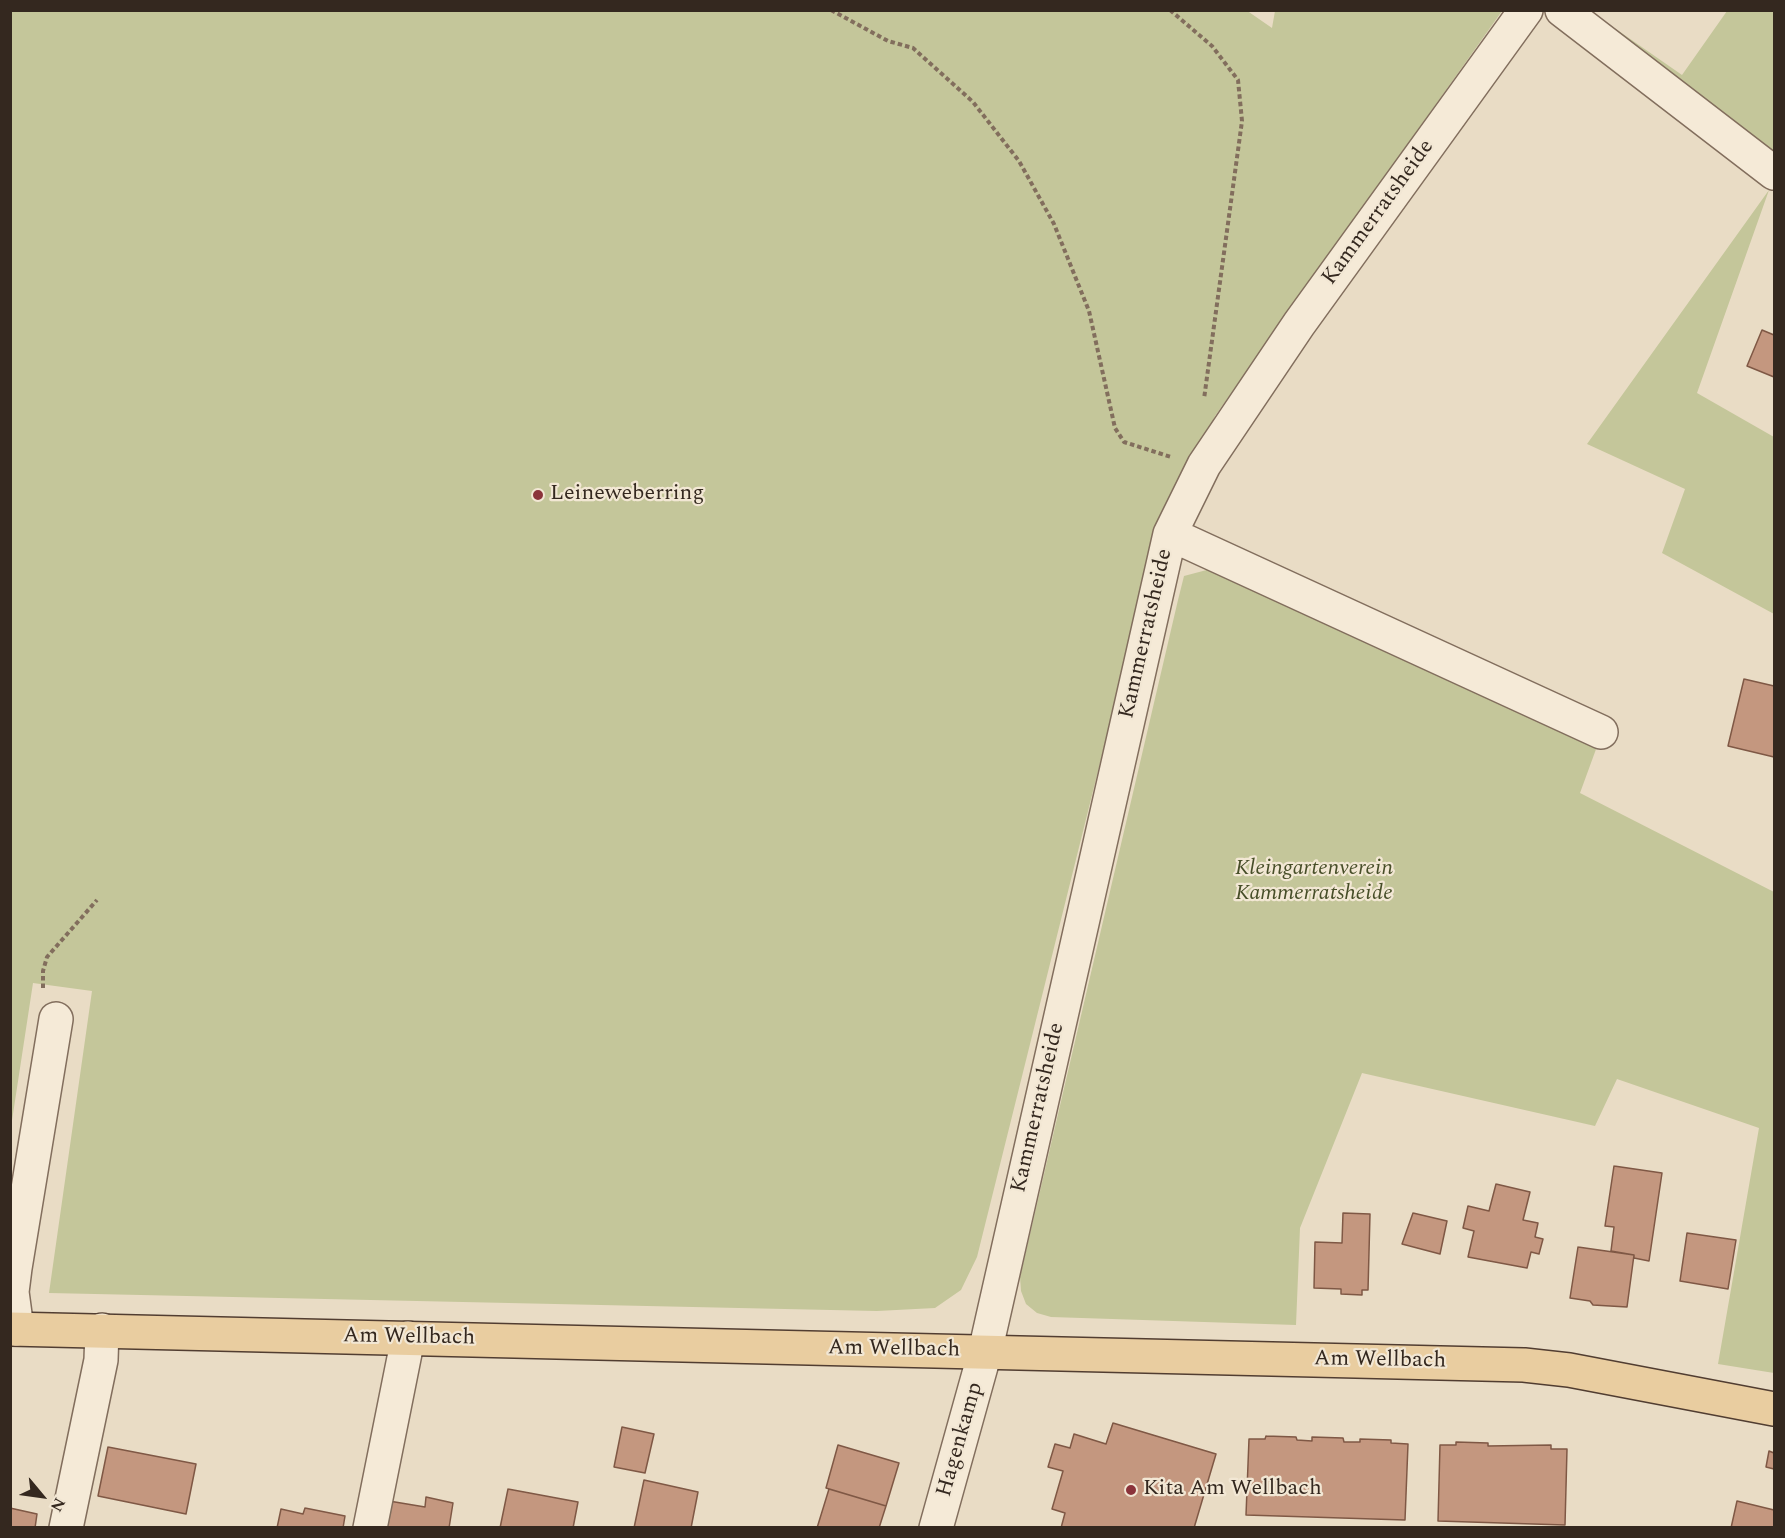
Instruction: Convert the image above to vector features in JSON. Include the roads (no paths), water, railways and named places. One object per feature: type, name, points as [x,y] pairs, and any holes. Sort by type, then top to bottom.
[{"type":"main road","name":"Am Wellbach","points":[[14,1329],[1524,1365],[1569,1370],[1774,1409]]},
{"type":"street","name":"Kammerratsheide","points":[[985,1352],[1170,534],[1204,465],[1299,324],[1526,10]]},
{"type":"street","points":[[1562,10],[1774,173]]},
{"type":"street","points":[[1170,534],[1601,732]]},
{"type":"street","points":[[14,1329],[12,1292],[15,1268],[56,1019]]},
{"type":"street","points":[[66,1527],[101,1360],[102,1330]]},
{"type":"street","points":[[370,1527],[408,1338]]},
{"type":"street","name":"Hagenkamp","points":[[936,1527],[985,1352]]},
{"type":"place","name":"Leineweberring","points":[[538,495]]},
{"type":"place","name":"Kita Am Wellbach","points":[[1131,1490]]},
{"type":"park label","name":"Kleingartenverein Kammerratsheide","points":[[1314,882]]}]
